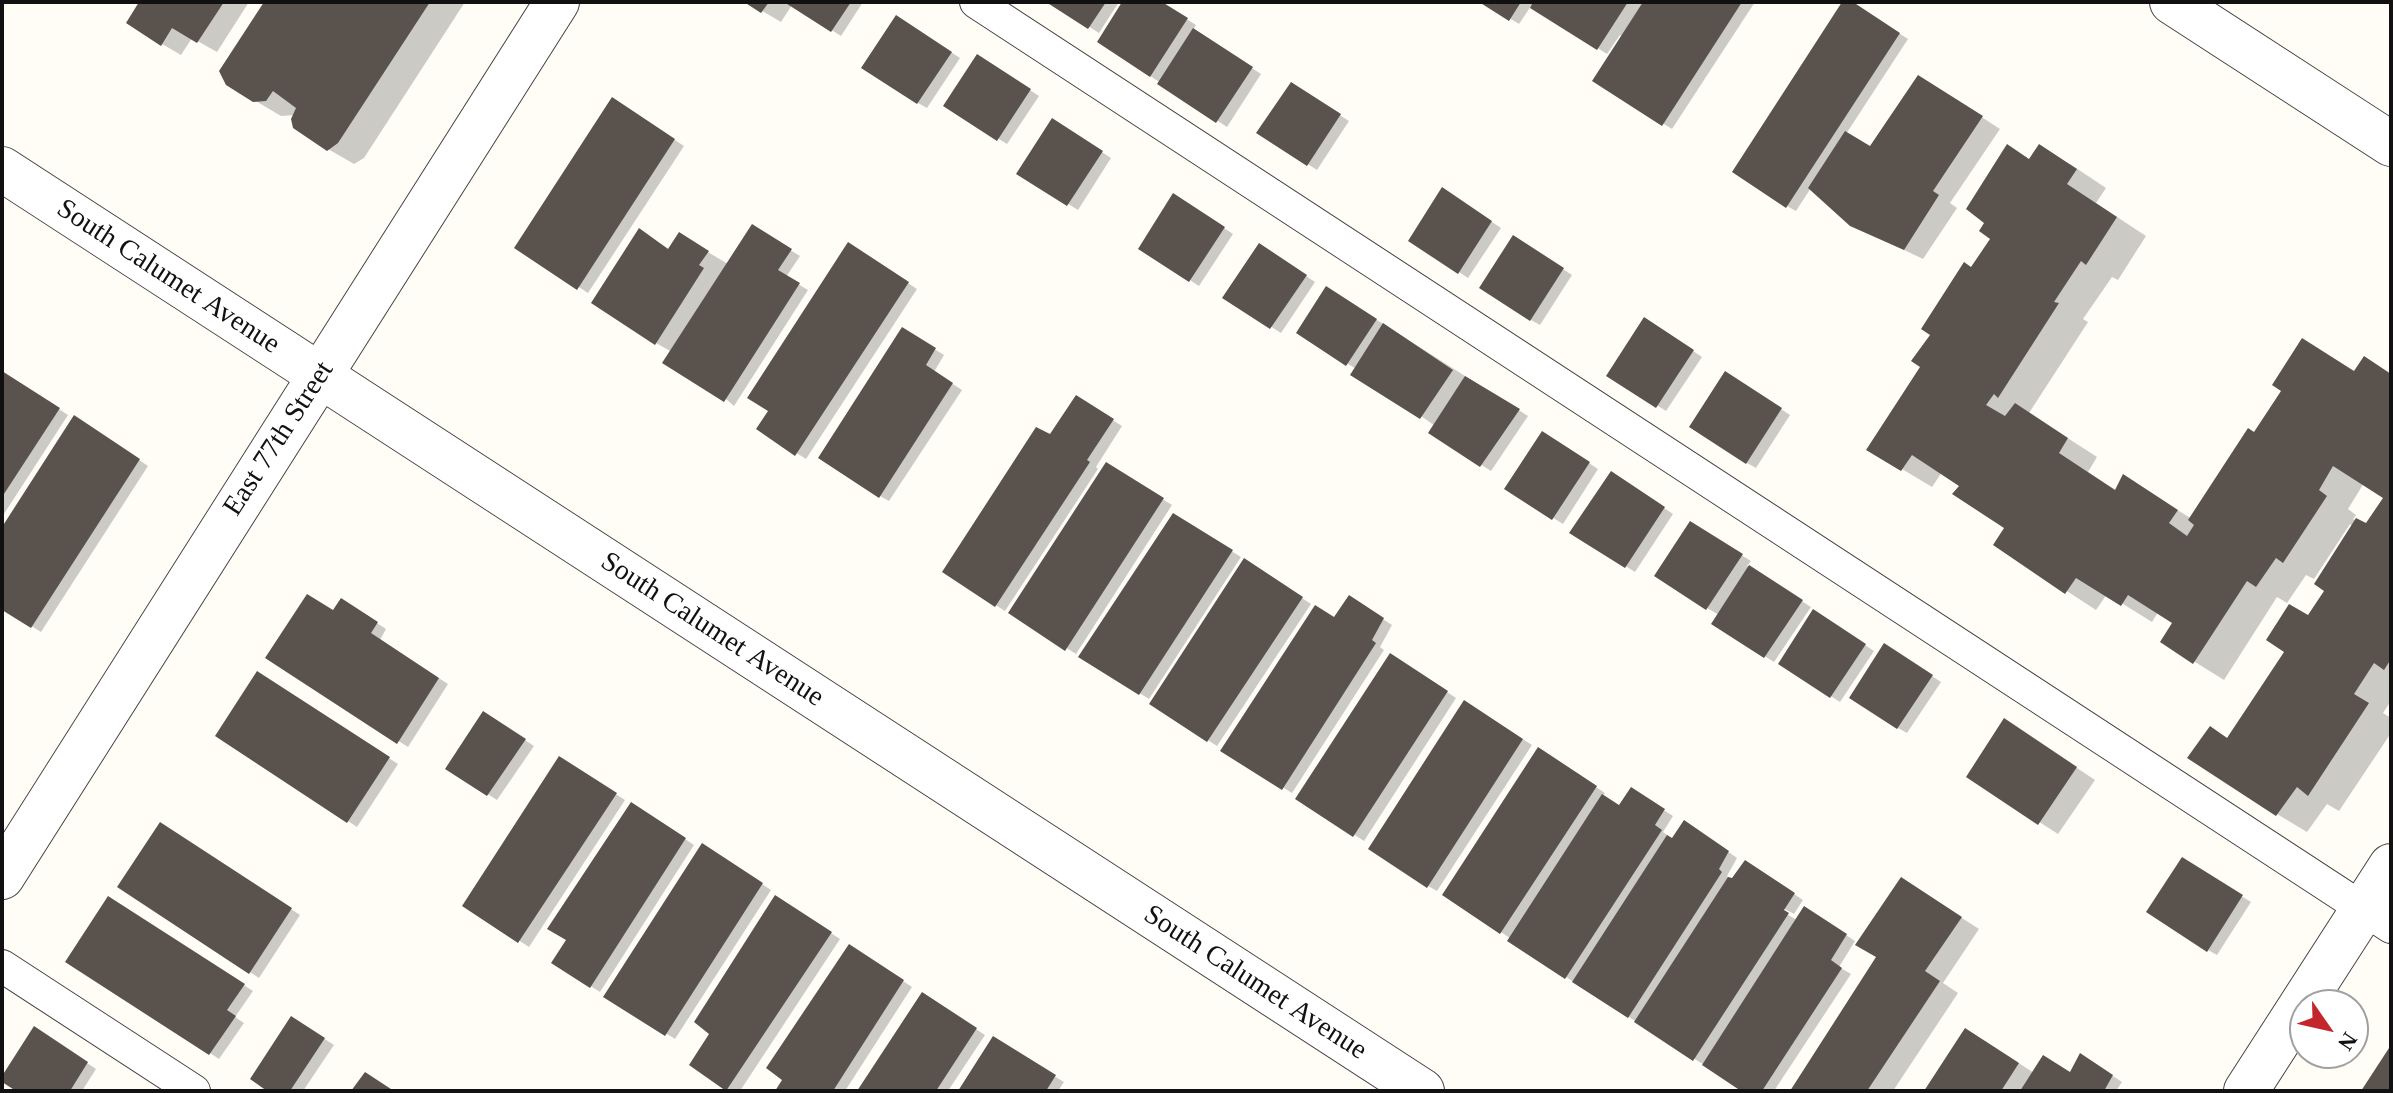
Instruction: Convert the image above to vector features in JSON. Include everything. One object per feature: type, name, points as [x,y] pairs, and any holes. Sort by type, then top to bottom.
[{"type":"street","name":"East 77th Street","points":[[2,877],[557,2]]},
{"type":"street","points":[[2172,2],[2391,144]]},
{"type":"street","name":"South Calumet Avenue","points":[[2,169],[1422,1091]]},
{"type":"street","points":[[2246,1091],[2377,918],[2391,866]]},
{"type":"lane","points":[[976,2],[2377,918]]},
{"type":"lane","points":[[2,966],[194,1091]]},
{"type":"building","points":[[139,2],[224,2],[197,43],[172,28],[161,46],[126,23]]},
{"type":"building","points":[[264,2],[430,2],[338,143],[327,151],[293,128],[291,119],[296,108],[273,91],[266,101],[253,102],[226,85],[219,71]]},
{"type":"building","points":[[744,2],[769,2],[761,13]]},
{"type":"building","points":[[784,2],[851,2],[831,32]]},
{"type":"building","points":[[1046,2],[1106,2],[1088,29]]},
{"type":"building","points":[[1122,2],[1162,2],[1188,18],[1150,77],[1097,42]]},
{"type":"building","points":[[1479,2],[1521,2],[1509,21]]},
{"type":"building","points":[[1533,2],[1628,2],[1597,50],[1530,8]]},
{"type":"building","points":[[1643,2],[1742,2],[1662,126],[1592,81]]},
{"type":"building","points":[[1842,2],[1853,2],[1900,33],[1786,208],[1732,172]]},
{"type":"building","points":[[896,15],[952,52],[917,104],[861,68]]},
{"type":"building","points":[[1193,28],[1253,67],[1216,123],[1157,84]]},
{"type":"building","points":[[977,54],[1031,89],[997,141],[943,106]]},
{"type":"building","points":[[1918,75],[1983,116],[1933,191],[1939,195],[1904,250],[1850,226],[1808,188],[1845,131],[1870,146]]},
{"type":"building","points":[[1291,82],[1341,114],[1307,166],[1256,133]]},
{"type":"building","points":[[612,97],[675,139],[577,290],[514,248]]},
{"type":"building","points":[[1052,118],[1103,151],[1067,206],[1016,174]]},
{"type":"building","points":[[2007,144],[2029,159],[2039,144],[2077,169],[2067,184],[2117,217],[2086,265],[2081,261],[2054,302],[2059,303],[1998,398],[1994,394],[1986,405],[2005,416],[2015,403],[2068,438],[2059,453],[2115,490],[2123,474],[2178,510],[2169,523],[2187,536],[2194,525],[2188,520],[2248,428],[2254,432],[2281,391],[2272,385],[2302,338],[2354,371],[2364,356],[2391,374],[2391,659],[2384,670],[2374,663],[2354,694],[2369,703],[2308,796],[2297,787],[2276,816],[2187,758],[2210,726],[2227,738],[2284,652],[2266,640],[2289,604],[2308,615],[2324,591],[2314,584],[2356,518],[2366,523],[2383,498],[2333,466],[2319,490],[2327,496],[2283,563],[2276,558],[2256,587],[2247,581],[2193,664],[2160,642],[2172,623],[2128,595],[2121,606],[2076,578],[2065,594],[1993,545],[2004,528],[1952,494],[1959,486],[1912,455],[1901,471],[1866,450],[1920,367],[1911,361],[1930,335],[1921,329],[1964,262],[1971,267],[1990,239],[1979,231],[1984,223],[1966,209]]},
{"type":"building","points":[[1442,187],[1492,221],[1458,274],[1408,241]]},
{"type":"building","points":[[1173,193],[1225,227],[1189,282],[1138,249]]},
{"type":"building","points":[[752,224],[792,249],[778,270],[800,283],[724,402],[662,363]]},
{"type":"building","points":[[639,228],[668,249],[679,232],[709,251],[699,265],[704,268],[655,345],[591,303]]},
{"type":"building","points":[[1513,235],[1564,268],[1530,321],[1479,288]]},
{"type":"building","points":[[848,242],[909,282],[795,456],[756,429],[768,411],[747,398]]},
{"type":"building","points":[[1259,243],[1307,275],[1270,329],[1222,298]]},
{"type":"building","points":[[1326,286],[1377,319],[1346,366],[1296,333]]},
{"type":"building","points":[[1644,317],[1694,350],[1656,408],[1606,376]]},
{"type":"building","points":[[1383,323],[1453,370],[1420,419],[1350,375]]},
{"type":"building","points":[[902,327],[936,348],[926,365],[953,383],[879,498],[818,458]]},
{"type":"building","points":[[2,371],[60,408],[2,497]]},
{"type":"building","points":[[1725,371],[1782,408],[1746,464],[1689,427]]},
{"type":"building","points":[[1465,376],[1520,409],[1480,467],[1428,433]]},
{"type":"building","points":[[1076,395],[1114,419],[1087,460],[1090,462],[995,607],[942,572],[1036,427],[1050,434]]},
{"type":"building","points":[[74,415],[140,459],[31,628],[2,610],[2,527]]},
{"type":"building","points":[[1542,431],[1590,462],[1552,520],[1504,489]]},
{"type":"building","points":[[1106,462],[1164,498],[1065,651],[1008,613]]},
{"type":"building","points":[[1611,471],[1665,507],[1625,568],[1569,533]]},
{"type":"building","points":[[1173,513],[1233,550],[1139,695],[1078,657]]},
{"type":"building","points":[[1690,521],[1743,554],[1706,610],[1654,576]]},
{"type":"building","points":[[1244,558],[1303,597],[1207,742],[1149,704]]},
{"type":"building","points":[[1749,565],[1803,600],[1764,658],[1711,624]]},
{"type":"building","points":[[307,594],[333,610],[341,598],[378,622],[371,633],[439,678],[397,744],[265,658]]},
{"type":"building","points":[[1349,595],[1384,618],[1372,640],[1376,643],[1282,790],[1220,751],[1315,605],[1334,617]]},
{"type":"building","points":[[1813,609],[1866,644],[1830,698],[1778,664]]},
{"type":"building","points":[[1884,643],[1933,675],[1897,729],[1849,698]]},
{"type":"building","points":[[1390,653],[1448,691],[1353,837],[1295,799]]},
{"type":"building","points":[[257,671],[390,757],[347,823],[215,736]]},
{"type":"building","points":[[1464,700],[1523,739],[1427,888],[1368,849]]},
{"type":"building","points":[[483,711],[526,739],[487,796],[445,769]]},
{"type":"building","points":[[2004,718],[2077,767],[2038,825],[1966,777]]},
{"type":"building","points":[[1538,747],[1597,786],[1500,934],[1442,895]]},
{"type":"building","points":[[559,756],[617,793],[518,943],[462,906]]},
{"type":"building","points":[[1631,787],[1665,809],[1655,825],[1662,830],[1565,979],[1507,941],[1602,794],[1619,805]]},
{"type":"building","points":[[631,802],[686,838],[590,988],[551,963],[566,940],[547,929]]},
{"type":"building","points":[[1684,820],[1729,851],[1719,869],[1722,872],[1628,1018],[1572,982],[1667,835],[1672,838]]},
{"type":"building","points":[[160,822],[292,908],[249,974],[117,887]]},
{"type":"building","points":[[702,843],[763,883],[665,1036],[603,997]]},
{"type":"building","points":[[2182,857],[2243,895],[2207,952],[2146,912]]},
{"type":"building","points":[[1745,860],[1795,893],[1784,910],[1789,913],[1693,1061],[1634,1022],[1728,877],[1732,878]]},
{"type":"building","points":[[1901,877],[1962,917],[1925,971],[1940,981],[1867,1091],[1790,1091],[1876,957],[1855,945]]},
{"type":"building","points":[[775,895],[832,932],[726,1091],[689,1065],[709,1034],[694,1022]]},
{"type":"building","points":[[108,896],[245,984],[227,1010],[236,1016],[209,1055],[65,962]]},
{"type":"building","points":[[1804,906],[1847,934],[1831,960],[1842,968],[1762,1091],[1741,1091],[1702,1065]]},
{"type":"building","points":[[849,944],[904,980],[833,1091],[775,1091],[782,1080],[766,1068]]},
{"type":"building","points":[[922,992],[977,1028],[936,1091],[857,1091]]},
{"type":"building","points":[[291,1016],[325,1038],[290,1091],[267,1091],[250,1079]]},
{"type":"building","points":[[34,1026],[88,1062],[70,1091],[16,1091],[2,1082],[2,1076]]},
{"type":"building","points":[[1965,1028],[2019,1063],[2001,1091],[1924,1091]]},
{"type":"building","points":[[993,1036],[1056,1075],[1046,1091],[958,1091]]},
{"type":"building","points":[[2391,1045],[2391,1091],[2361,1091]]},
{"type":"building","points":[[2080,1053],[2113,1075],[2104,1091],[2020,1091],[2043,1055],[2070,1072]]},
{"type":"building","points":[[365,1072],[394,1091],[351,1091]]}]
